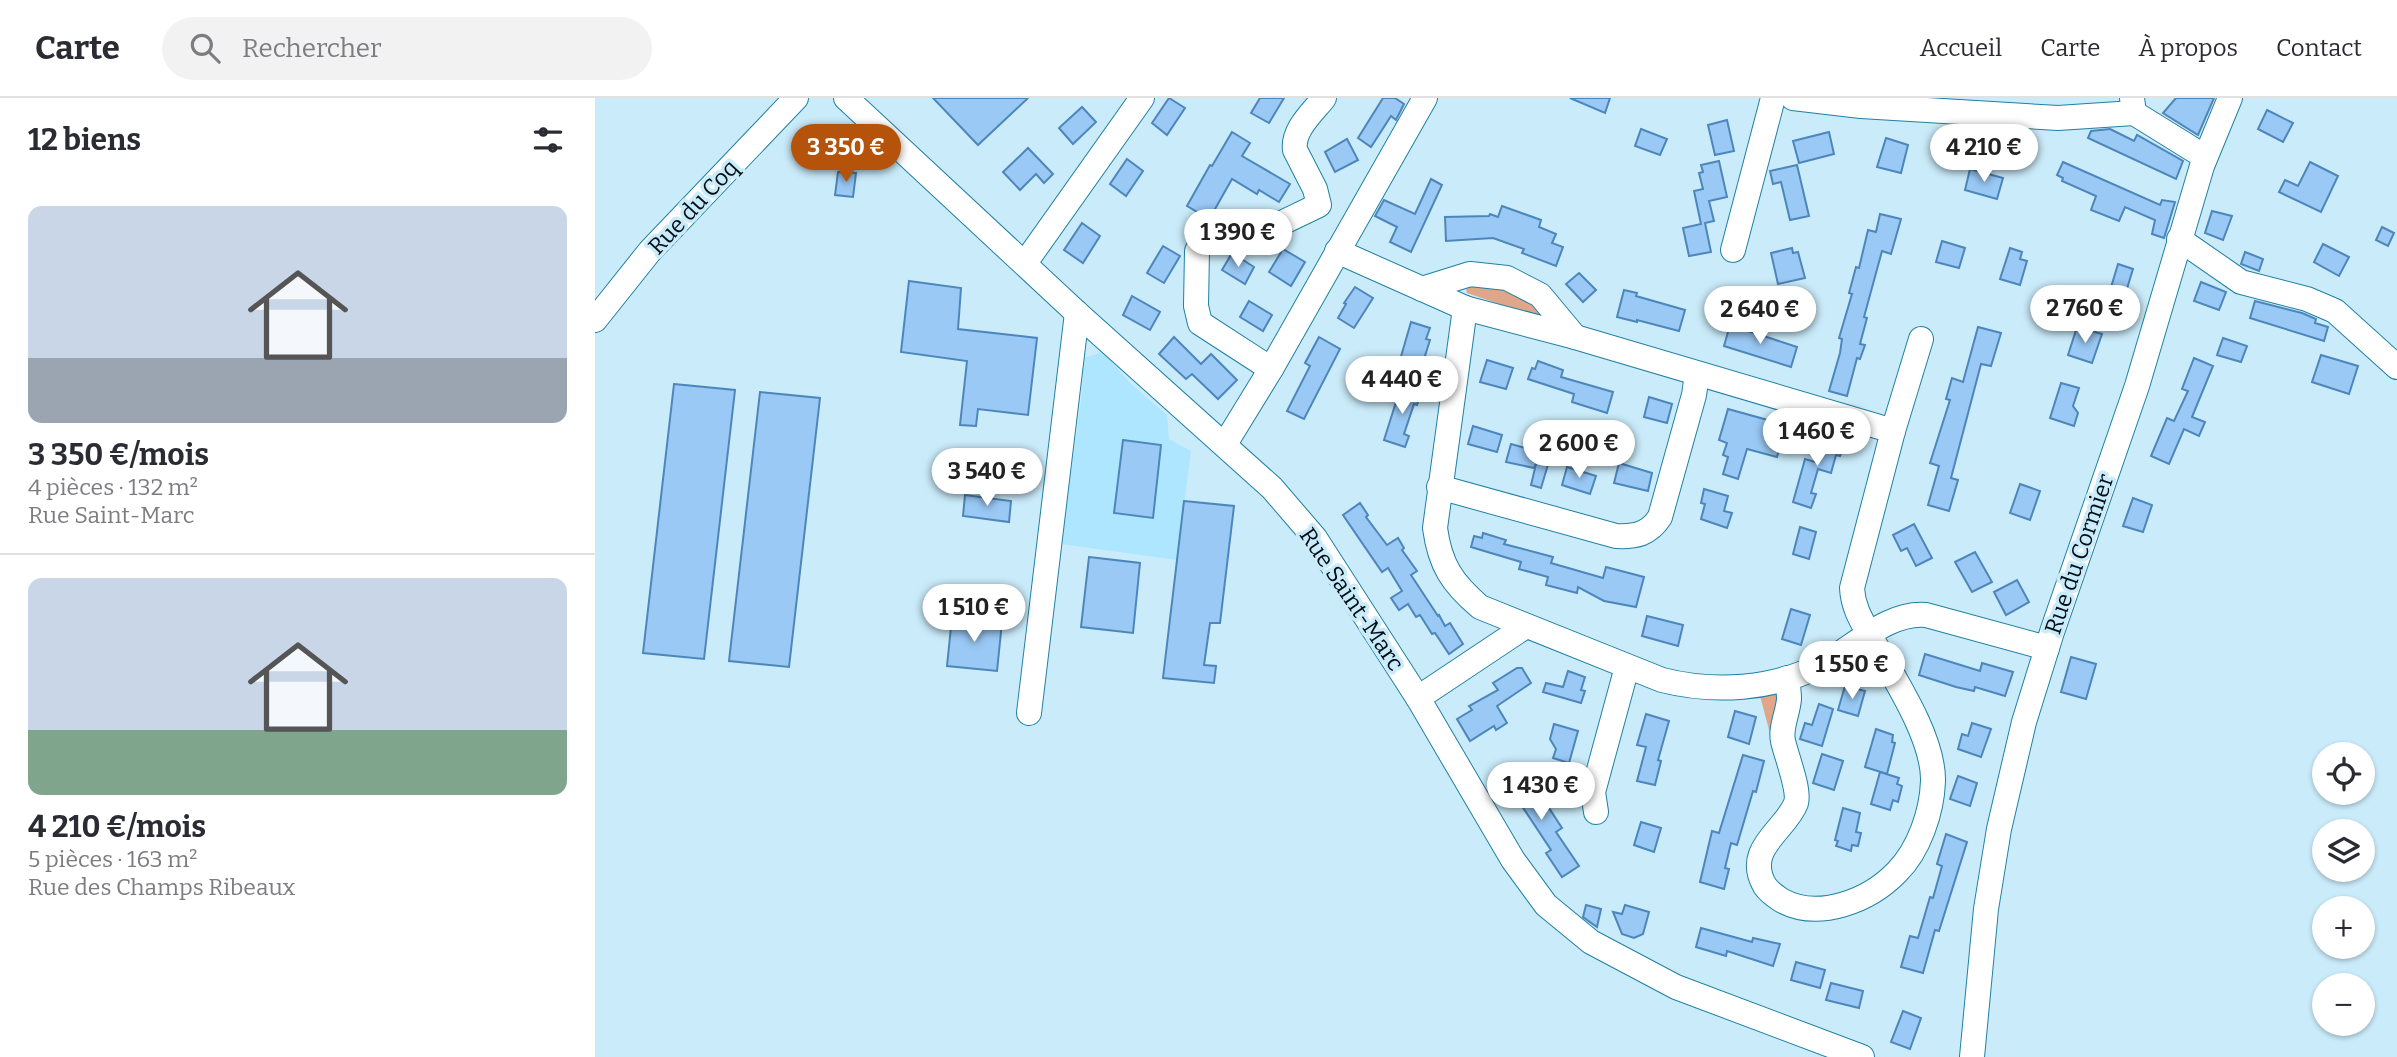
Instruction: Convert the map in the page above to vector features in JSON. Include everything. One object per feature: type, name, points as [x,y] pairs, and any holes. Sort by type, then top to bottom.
[{"type":"street","name":"Rue du Coq","points":[[595,320],[650,251],[796,98]]},
{"type":"street","name":"Rue Saint-Marc","points":[[846,98],[1025,263],[1160,398],[1225,444],[1272,488],[1315,538],[1418,698],[1513,860],[1546,905],[1591,942],[1676,987],[1862,1057]]},
{"type":"street","points":[[1025,263],[1142,98]]},
{"type":"street","points":[[1324,98],[1297,134],[1295,150],[1315,189],[1319,205],[1352,224]]},
{"type":"street","points":[[1225,444],[1272,369],[1425,98]]},
{"type":"street","points":[[1733,250],[1773,98]]},
{"type":"street","points":[[1793,98],[1861,106],[2057,118],[2133,106],[2205,157]]},
{"type":"street","name":"Rue du Cormier","points":[[1972,1057],[1986,909],[1999,829],[2024,722],[2137,386],[2205,157],[2230,98]]},
{"type":"street","points":[[1272,369],[1199,323],[1196,306],[1197,251],[1202,241],[1211,235],[1267,230],[1319,205]]},
{"type":"street","points":[[2179,239],[2241,282],[2308,299],[2335,311],[2397,367]]},
{"type":"street","points":[[1337,251],[1465,308],[1575,337],[1893,431]]},
{"type":"street","points":[[1422,289],[1470,274],[1507,278],[1540,295],[1575,337]]},
{"type":"street","points":[[1465,308],[1435,528],[1439,552],[1447,571],[1458,588],[1480,607],[1627,667],[1689,687],[1754,686],[1787,678],[1821,665],[1869,634],[1911,614],[2047,648]]},
{"type":"street","points":[[1029,713],[1077,313]]},
{"type":"street","points":[[1787,678],[1789,699],[1782,737],[1797,796],[1792,809],[1765,845],[1759,864],[1765,886],[1774,895],[1804,908],[1823,908],[1849,902],[1874,891],[1897,872],[1915,847],[1930,803],[1933,778],[1929,753],[1909,704],[1856,612],[1852,588],[1893,431],[1921,339]]},
{"type":"street","points":[[1439,487],[1616,536],[1631,537],[1646,532],[1660,517],[1694,395],[1697,374]]},
{"type":"street","points":[[1418,698],[1526,626]]},
{"type":"street","points":[[1596,812],[1593,792],[1627,667]]},
{"type":"shaded area","points":[[1489,286],[1518,295],[1542,315],[1538,317],[1467,293],[1466,289]]},
{"type":"shaded area","points":[[1103,352],[1131,384],[1167,415],[1169,439],[1191,451],[1177,560],[1061,544],[1082,393],[1084,358]]},
{"type":"shaded area","points":[[1759,692],[1779,692],[1773,745]]},
{"type":"building","points":[[933,98],[1028,98],[978,145]]},
{"type":"building","points":[[1169,98],[1185,108],[1167,135],[1152,123]]},
{"type":"building","points":[[1260,98],[1284,98],[1269,123],[1251,113]]},
{"type":"building","points":[[1383,98],[1395,98],[1404,104],[1396,120],[1391,116],[1371,147],[1358,138]]},
{"type":"building","points":[[1570,98],[1610,98],[1605,113]]},
{"type":"building","points":[[2176,98],[2214,98],[2198,135],[2163,113]]},
{"type":"building","points":[[1082,107],[1096,122],[1073,144],[1059,128]]},
{"type":"building","points":[[2267,110],[2293,123],[2283,142],[2258,129]]},
{"type":"building","points":[[1727,120],[1734,151],[1715,155],[1708,125]]},
{"type":"building","points":[[1641,129],[1667,139],[1660,155],[1635,146]]},
{"type":"building","points":[[2110,129],[2134,141],[2137,135],[2183,161],[2176,179],[2088,138],[2091,131]]},
{"type":"building","points":[[1232,132],[1250,143],[1242,156],[1290,184],[1279,202],[1259,190],[1257,194],[1232,179],[1215,209],[1204,216],[1187,206]]},
{"type":"building","points":[[1829,132],[1834,154],[1799,163],[1793,141]]},
{"type":"building","points":[[1886,138],[1908,145],[1901,173],[1877,167]]},
{"type":"building","points":[[1347,139],[1358,160],[1335,172],[1325,152]]},
{"type":"building","points":[[1028,148],[1053,174],[1044,183],[1036,174],[1020,190],[1003,172]]},
{"type":"building","points":[[1127,159],[1143,171],[1126,196],[1110,184]]},
{"type":"building","points":[[1719,161],[1727,197],[1709,201],[1714,221],[1705,223],[1711,252],[1689,256],[1683,228],[1701,224],[1694,191],[1703,189],[1699,173],[1703,172],[1701,165]]},
{"type":"building","points":[[2063,162],[2160,205],[2162,200],[2175,202],[2164,238],[2152,234],[2155,220],[2125,207],[2119,221],[2091,210],[2096,196],[2062,181],[2063,178],[2057,175]]},
{"type":"building","points":[[2310,162],[2338,176],[2321,212],[2279,192],[2285,180],[2298,186]]},
{"type":"building","points":[[1797,165],[1809,216],[1790,220],[1781,182],[1773,184],[1770,171]]},
{"type":"building","points":[[1970,169],[2003,178],[1997,199],[1965,190]]},
{"type":"building","points":[[838,172],[856,173],[853,197],[835,195]]},
{"type":"building","points":[[1431,179],[1442,185],[1411,252],[1390,242],[1397,227],[1375,216],[1384,200],[1415,214]]},
{"type":"building","points":[[1502,206],[1541,220],[1539,227],[1556,234],[1552,243],[1563,247],[1556,266],[1522,253],[1524,249],[1493,238],[1446,241],[1445,217],[1490,214],[1498,217]]},
{"type":"building","points":[[2212,211],[2232,216],[2223,240],[2205,233]]},
{"type":"building","points":[[1880,214],[1901,219],[1891,254],[1882,251],[1864,317],[1867,318],[1860,344],[1865,345],[1860,359],[1857,358],[1847,396],[1829,391],[1840,353],[1842,339],[1839,338],[1852,294],[1849,293],[1856,267],[1859,268],[1868,230],[1876,232]]},
{"type":"building","points":[[1082,223],[1100,236],[1083,263],[1064,250]]},
{"type":"building","points":[[2382,227],[2394,233],[2388,246],[2376,240]]},
{"type":"building","points":[[1942,241],[1965,248],[1959,268],[1936,262]]},
{"type":"building","points":[[2323,244],[2349,257],[2339,276],[2314,262]]},
{"type":"building","points":[[1163,246],[1180,256],[1164,283],[1147,273]]},
{"type":"building","points":[[1792,248],[1793,253],[1798,252],[1805,278],[1778,284],[1771,253]]},
{"type":"building","points":[[2010,248],[2022,252],[2020,259],[2027,261],[2020,285],[2000,279]]},
{"type":"building","points":[[1283,249],[1305,262],[1291,286],[1269,272]]},
{"type":"building","points":[[2245,252],[2263,259],[2259,271],[2241,264]]},
{"type":"building","points":[[1232,253],[1254,267],[1245,284],[1222,270]]},
{"type":"building","points":[[2118,264],[2133,269],[2118,318],[2103,314]]},
{"type":"building","points":[[1579,273],[1596,290],[1583,302],[1566,284]]},
{"type":"building","points":[[909,281],[961,288],[958,329],[1037,338],[1028,415],[978,409],[976,426],[960,425],[967,361],[901,352]]},
{"type":"building","points":[[2201,282],[2226,292],[2219,310],[2194,301]]},
{"type":"building","points":[[1355,287],[1373,298],[1354,328],[1338,318]]},
{"type":"building","points":[[1624,290],[1685,310],[1679,331],[1617,317]]},
{"type":"building","points":[[1132,296],[1160,312],[1150,330],[1123,315]]},
{"type":"building","points":[[1249,301],[1272,315],[1263,331],[1240,317]]},
{"type":"building","points":[[2255,301],[2316,319],[2315,323],[2328,327],[2324,341],[2250,318]]},
{"type":"building","points":[[1411,322],[1430,328],[1426,339],[1430,340],[1420,372],[1400,360]]},
{"type":"building","points":[[1730,325],[1797,347],[1791,367],[1724,346]]},
{"type":"building","points":[[1978,327],[2001,333],[1991,366],[1981,364],[1951,478],[1958,480],[1949,511],[1928,505],[1939,466],[1930,463],[1950,400],[1946,399],[1952,378],[1963,382]]},
{"type":"building","points":[[2077,327],[2102,334],[2092,363],[2068,355]]},
{"type":"building","points":[[1174,337],[1201,364],[1211,354],[1237,380],[1218,399],[1192,374],[1186,379],[1159,354]]},
{"type":"building","points":[[1319,337],[1340,349],[1304,419],[1287,411],[1310,366],[1305,363]]},
{"type":"building","points":[[2223,338],[2247,346],[2241,362],[2217,355]]},
{"type":"building","points":[[2321,355],[2358,366],[2349,394],[2312,382]]},
{"type":"building","points":[[2194,358],[2213,366],[2192,417],[2205,422],[2199,436],[2184,429],[2169,464],[2151,456],[2167,418],[2174,421],[2188,391],[2182,389]]},
{"type":"building","points":[[1487,360],[1513,368],[1506,389],[1480,382]]},
{"type":"building","points":[[1538,361],[1563,370],[1561,377],[1613,392],[1607,413],[1572,402],[1574,394],[1528,379]]},
{"type":"building","points":[[1402,383],[1421,393],[1417,405],[1414,404],[1404,434],[1409,436],[1405,447],[1384,440]]},
{"type":"building","points":[[2061,383],[2079,388],[2073,406],[2078,413],[2074,426],[2050,418]]},
{"type":"building","points":[[674,384],[735,390],[704,659],[643,653]]},
{"type":"building","points":[[760,392],[820,398],[789,667],[729,661]]},
{"type":"building","points":[[1649,397],[1672,404],[1667,423],[1644,417]]},
{"type":"building","points":[[1728,409],[1786,425],[1777,457],[1747,449],[1738,479],[1723,474],[1728,457],[1723,455],[1727,443],[1719,440]]},
{"type":"building","points":[[1473,426],[1502,435],[1497,452],[1468,444]]},
{"type":"building","points":[[1823,433],[1845,440],[1840,456],[1836,455],[1831,473],[1818,469],[1811,493],[1816,494],[1811,508],[1793,502],[1805,459],[1815,462]]},
{"type":"building","points":[[1123,440],[1161,445],[1153,518],[1114,513]]},
{"type":"building","points":[[1511,444],[1539,452],[1540,448],[1552,451],[1541,488],[1531,485],[1536,464],[1534,468],[1506,462]]},
{"type":"building","points":[[1619,463],[1652,473],[1648,491],[1614,483]]},
{"type":"building","points":[[1567,467],[1596,476],[1590,494],[1562,485]]},
{"type":"building","points":[[2020,484],[2040,491],[2030,520],[2010,513]]},
{"type":"building","points":[[1704,489],[1728,496],[1724,511],[1732,513],[1727,528],[1701,519],[1705,504],[1701,503]]},
{"type":"building","points":[[965,495],[1011,501],[1009,522],[963,516]]},
{"type":"building","points":[[2133,498],[2152,505],[2143,532],[2123,526]]},
{"type":"building","points":[[1184,501],[1234,506],[1220,623],[1210,623],[1204,665],[1216,666],[1214,683],[1163,678]]},
{"type":"building","points":[[1360,503],[1368,515],[1366,517],[1387,545],[1398,538],[1404,548],[1402,550],[1417,571],[1411,575],[1445,626],[1450,623],[1463,644],[1449,654],[1420,615],[1416,617],[1408,604],[1399,610],[1391,598],[1402,591],[1388,568],[1382,572],[1343,515]]},
{"type":"building","points":[[1914,524],[1932,558],[1916,566],[1907,548],[1901,551],[1893,535]]},
{"type":"building","points":[[1800,527],[1816,532],[1809,559],[1793,554]]},
{"type":"building","points":[[1483,533],[1506,540],[1504,544],[1553,557],[1551,563],[1603,578],[1606,567],[1644,577],[1636,607],[1604,601],[1578,587],[1577,593],[1546,585],[1548,577],[1519,569],[1521,562],[1471,547],[1474,536],[1482,538]]},
{"type":"building","points":[[1975,552],[1992,582],[1972,592],[1955,562]]},
{"type":"building","points":[[1089,557],[1140,563],[1133,633],[1081,627]]},
{"type":"building","points":[[2017,580],[2029,602],[2006,615],[1994,592]]},
{"type":"building","points":[[1791,609],[1810,615],[1801,645],[1782,639]]},
{"type":"building","points":[[1647,616],[1683,625],[1678,646],[1642,636]]},
{"type":"building","points":[[952,617],[1002,622],[997,671],[947,666]]},
{"type":"building","points":[[1925,654],[1980,671],[1982,663],[2013,672],[2005,696],[1975,687],[1974,691],[1956,687],[1919,675]]},
{"type":"building","points":[[2071,657],[2096,664],[2086,699],[2061,692]]},
{"type":"building","points":[[1517,668],[1522,668],[1531,683],[1497,706],[1507,723],[1496,730],[1494,726],[1470,741],[1457,719],[1472,710],[1469,706],[1498,690],[1493,683]]},
{"type":"building","points":[[1568,671],[1585,677],[1581,690],[1585,691],[1581,703],[1543,692],[1546,683],[1563,687]]},
{"type":"building","points":[[1845,686],[1865,691],[1858,716],[1838,710]]},
{"type":"building","points":[[1819,704],[1833,709],[1822,746],[1800,739],[1805,723],[1812,725]]},
{"type":"building","points":[[1735,711],[1756,717],[1749,744],[1728,737]]},
{"type":"building","points":[[1646,714],[1669,721],[1658,760],[1661,761],[1655,785],[1637,781],[1646,747],[1637,745]]},
{"type":"building","points":[[1972,723],[1991,729],[1981,757],[1958,749],[1962,734],[1968,736]]},
{"type":"building","points":[[1554,724],[1578,731],[1569,763],[1553,758],[1556,749],[1550,739]]},
{"type":"building","points":[[1876,729],[1893,735],[1892,742],[1895,743],[1887,774],[1865,767]]},
{"type":"building","points":[[1822,754],[1843,761],[1834,790],[1813,783]]},
{"type":"building","points":[[1743,755],[1764,761],[1737,845],[1731,843],[1725,868],[1729,869],[1724,889],[1700,882],[1712,831],[1719,833]]},
{"type":"building","points":[[1516,769],[1541,809],[1547,805],[1562,828],[1556,832],[1579,866],[1562,877],[1546,853],[1551,850],[1518,800],[1514,803],[1499,779]]},
{"type":"building","points":[[1880,772],[1899,778],[1897,784],[1902,786],[1898,802],[1893,800],[1890,810],[1871,804]]},
{"type":"building","points":[[1958,776],[1977,783],[1970,806],[1950,799]]},
{"type":"building","points":[[1843,808],[1860,813],[1856,832],[1861,833],[1858,846],[1852,845],[1851,851],[1836,846]]},
{"type":"building","points":[[1641,822],[1661,828],[1654,852],[1634,845]]},
{"type":"building","points":[[1946,834],[1967,842],[1939,931],[1935,930],[1923,973],[1901,967],[1910,936],[1918,938],[1930,897],[1933,898],[1942,866],[1937,864]]},
{"type":"building","points":[[1586,905],[1601,909],[1597,927],[1583,917]]},
{"type":"building","points":[[1625,905],[1649,912],[1643,934],[1634,938],[1622,934],[1613,912],[1622,914]]},
{"type":"building","points":[[1701,928],[1752,942],[1753,938],[1780,944],[1773,966],[1727,951],[1726,956],[1696,947]]},
{"type":"building","points":[[1796,962],[1825,970],[1820,988],[1791,980]]},
{"type":"building","points":[[1831,983],[1863,991],[1859,1008],[1826,1000]]},
{"type":"building","points":[[1903,1011],[1921,1018],[1910,1049],[1891,1042]]}]
